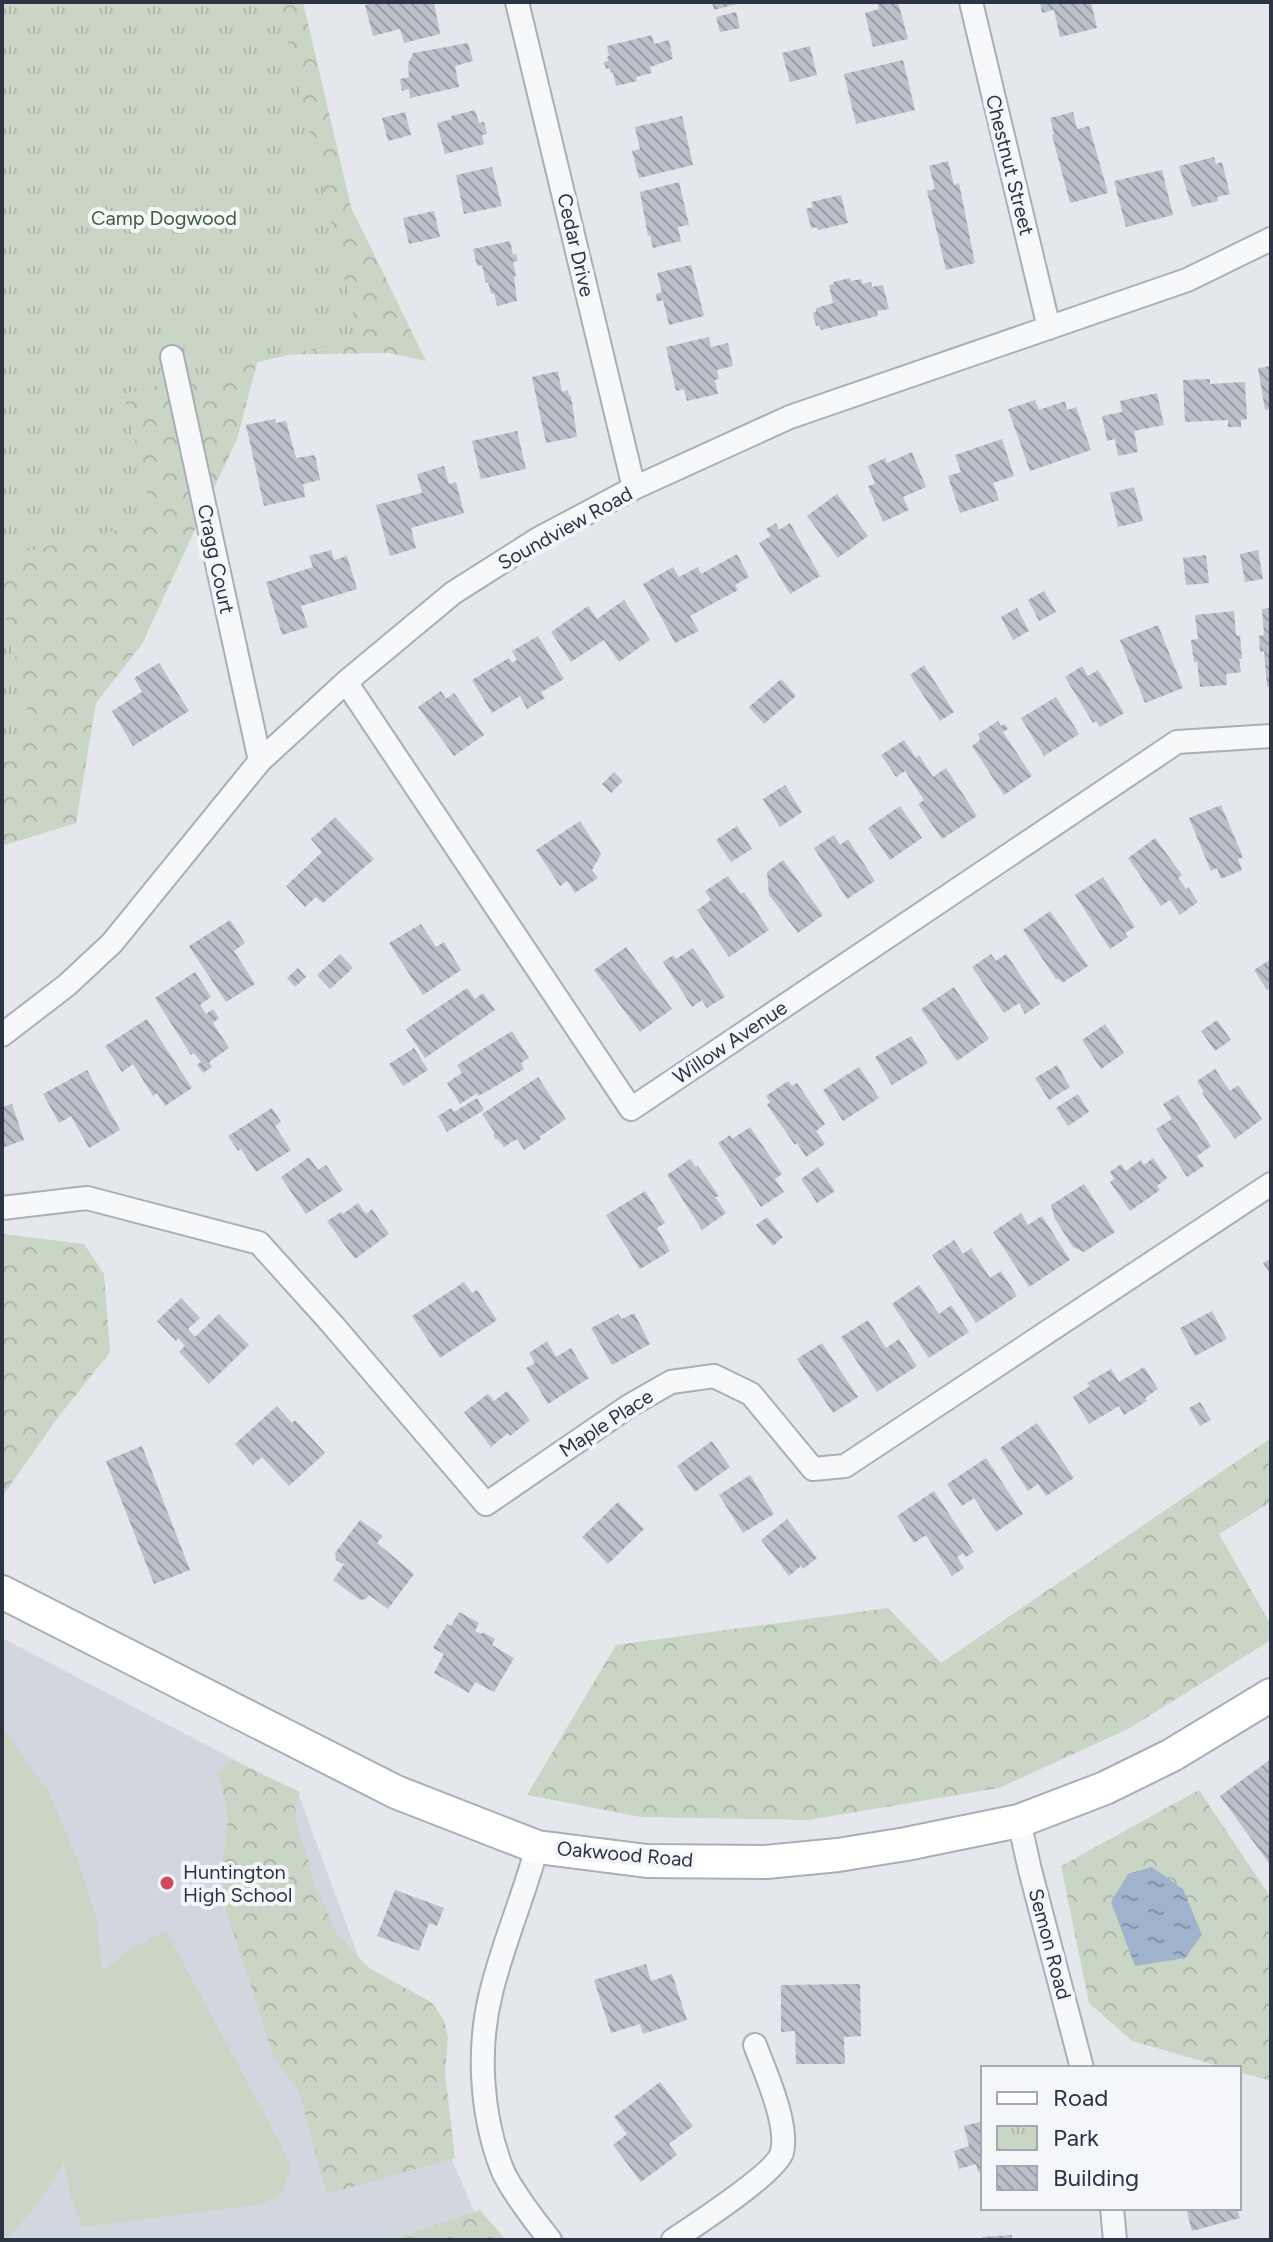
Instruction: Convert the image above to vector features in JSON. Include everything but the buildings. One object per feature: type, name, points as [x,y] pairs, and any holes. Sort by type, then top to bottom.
[{"type":"main road","name":"Oakwood Road","points":[[2,1592],[396,1792],[537,1847],[647,1861],[766,1862],[838,1855],[1019,1821],[1105,1788],[1172,1755],[1271,1695]]},
{"type":"street","name":"Cedar Drive","points":[[517,2],[634,488]]},
{"type":"street","name":"Chestnut Street","points":[[971,2],[1049,328]]},
{"type":"street","name":"Soundview Road","points":[[2,1035],[67,985],[112,943],[260,761],[346,682],[453,593],[538,539],[634,488],[790,417],[1187,280],[1271,239]]},
{"type":"street","name":"Cragg Court","points":[[172,357],[260,761]]},
{"type":"street","name":"Willow Avenue","points":[[346,682],[631,1109],[1177,742],[1271,736]]},
{"type":"street","name":"Maple Place","points":[[2,1208],[87,1198],[259,1243],[486,1504],[629,1406],[671,1382],[714,1376],[751,1394],[813,1469],[845,1466],[1271,1184]]},
{"type":"street","name":"Semon Road","points":[[1019,1821],[1081,2066]]},
{"type":"street","points":[[537,1847],[491,1994],[483,2038],[484,2086],[491,2135],[503,2172],[550,2240]]},
{"type":"street","points":[[673,2240],[720,2208],[778,2161],[783,2149],[780,2117],[755,2045]]},
{"type":"street","points":[[1112,2210],[1115,2240]]},
{"type":"shaded area","name":"Huntington High School","points":[[2,1638],[298,1793],[364,1972],[486,2240],[2,2240]]},
{"type":"green space","name":"Camp Dogwood","points":[[2,2],[303,2],[351,207],[426,361],[389,353],[259,355],[237,439],[142,644],[96,703],[76,823],[2,846]]},
{"type":"green space","name":"Camp Dogwood","points":[[2,2],[278,2],[359,338],[124,394],[154,521],[2,557]]},
{"type":"green space","points":[[2,602],[35,741],[2,749]]},
{"type":"green space","points":[[2,1234],[84,1244],[104,1274],[110,1352],[56,1420],[2,1497]]},
{"type":"green space","points":[[1271,1438],[1271,1502],[1219,1534],[1271,1625],[1271,1640],[1128,1729],[999,1788],[808,1820],[641,1817],[527,1795],[616,1645],[888,1608],[941,1663]]},
{"type":"green space","points":[[2,1727],[48,1791],[78,1860],[96,1917],[102,1971],[131,1949],[166,1931],[281,2145],[291,2169],[281,2195],[261,2204],[82,2227],[70,2193],[64,2162],[30,2213],[2,2240]]},
{"type":"green space","points":[[232,1760],[300,1792],[295,1806],[298,1831],[312,1878],[337,1935],[369,1968],[431,2002],[444,2020],[448,2037],[445,2072],[455,2158],[327,2194],[299,2092],[273,2055],[224,1903],[223,1860],[228,1818],[219,1773]]},
{"type":"green space","points":[[1199,1790],[1271,1898],[1271,2081],[1241,2073],[1241,2066],[1219,2066],[1132,2041],[1089,2003],[1061,1866]]},
{"type":"green space","points":[[480,2210],[506,2240],[392,2240]]},
{"type":"water","points":[[1152,1867],[1183,1889],[1202,1935],[1185,1958],[1135,1966],[1111,1902],[1128,1874]]},
{"type":"place","name":"Huntington High School","points":[[167,1883]]}]
